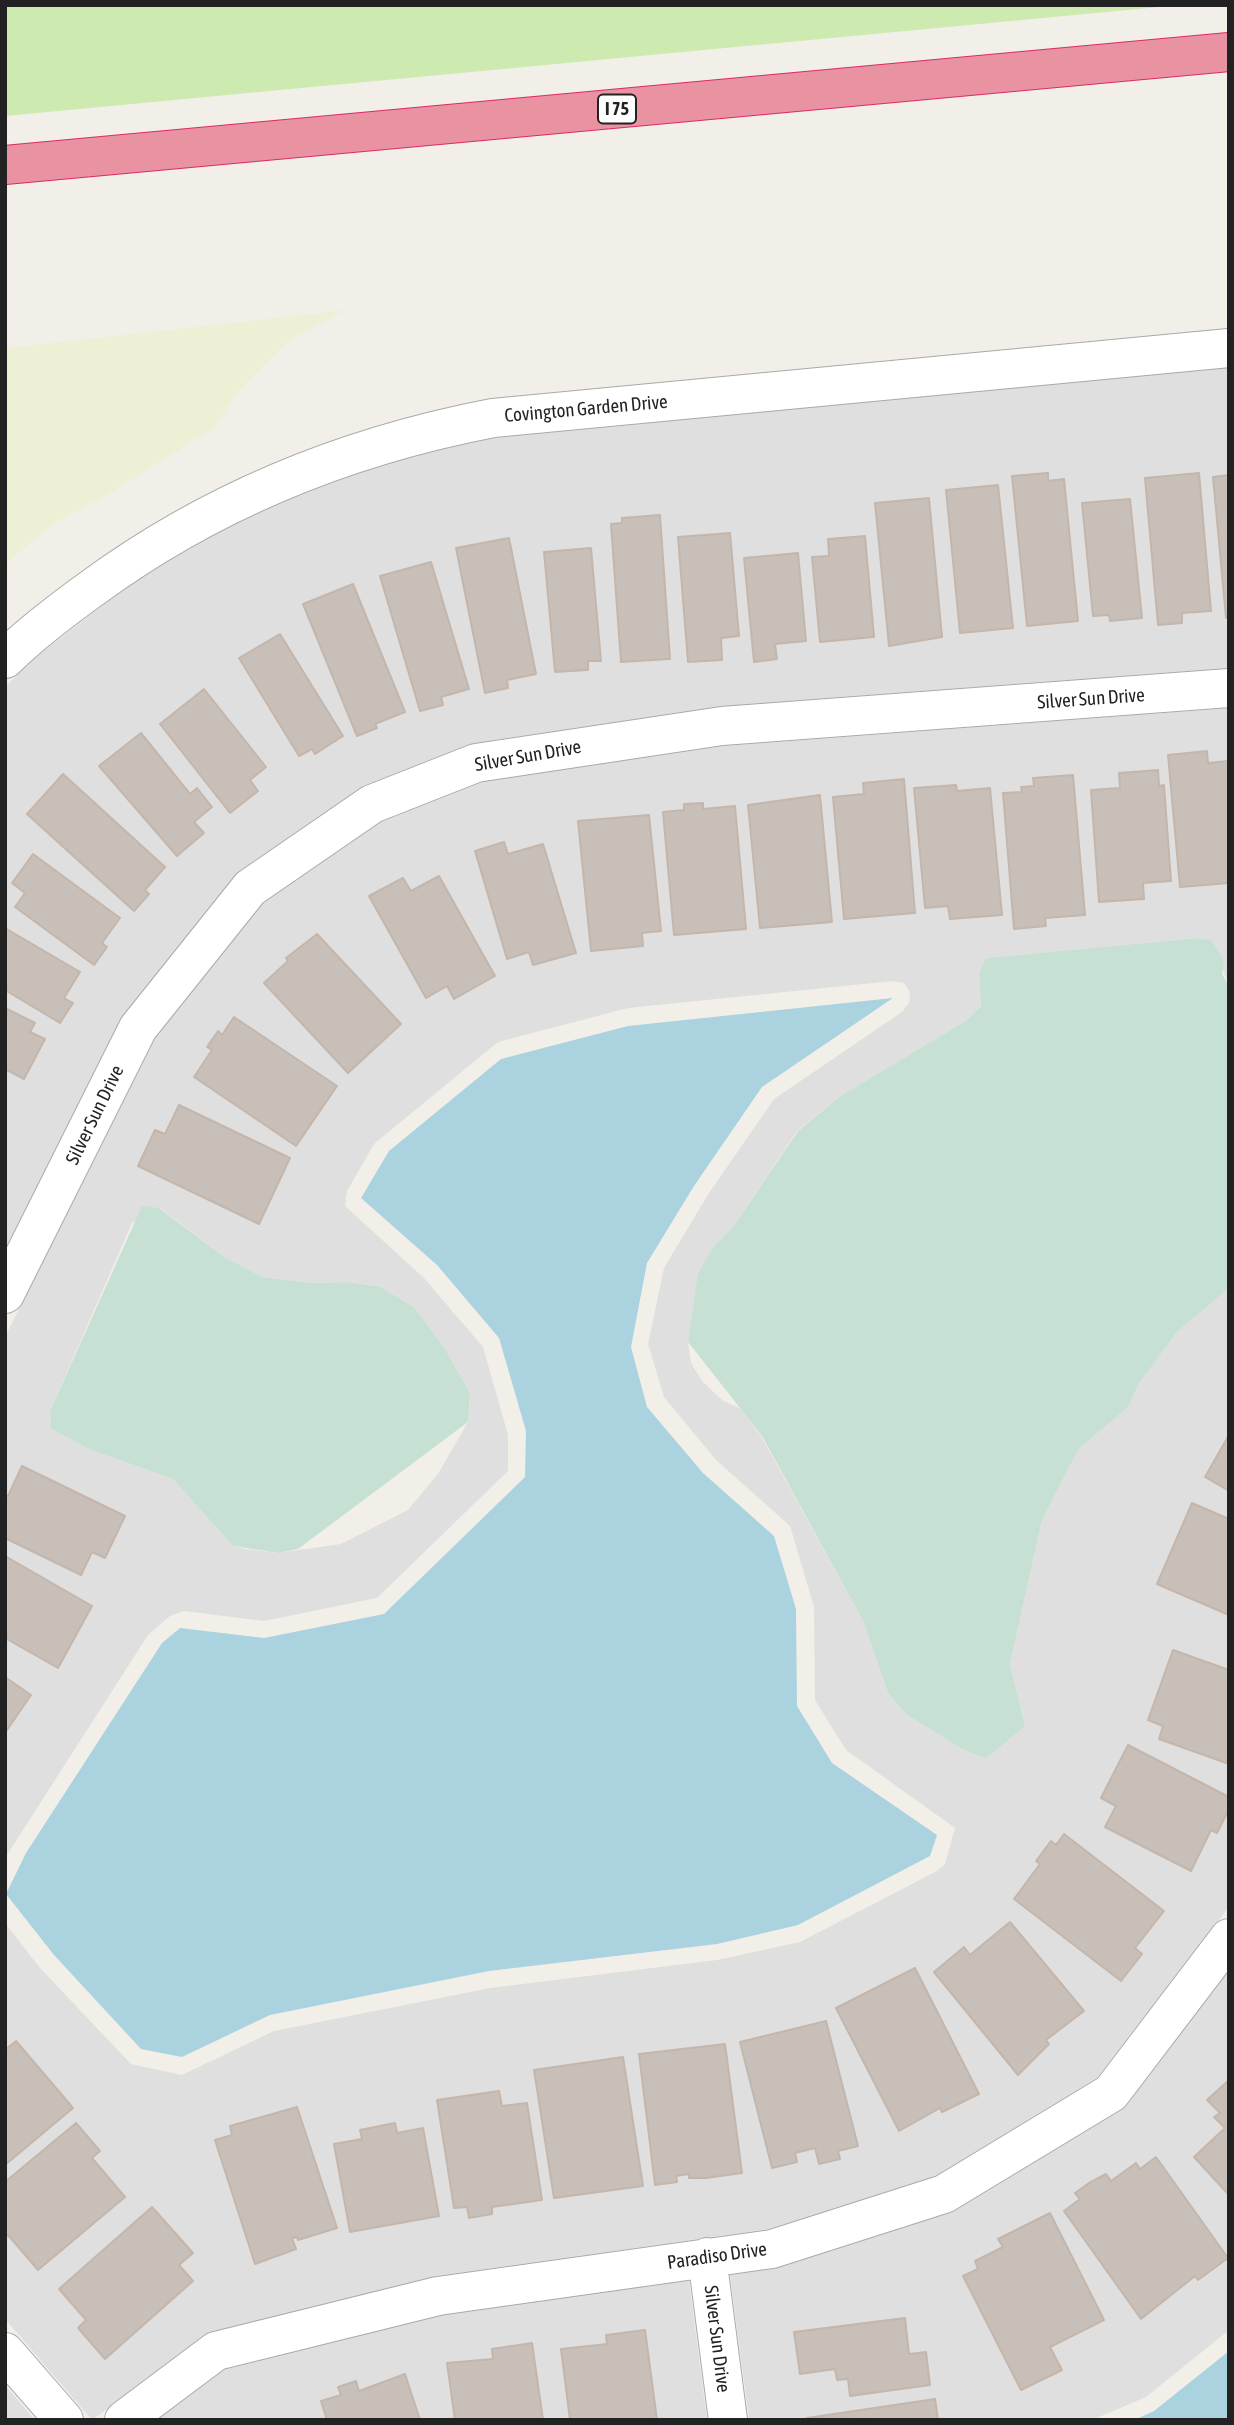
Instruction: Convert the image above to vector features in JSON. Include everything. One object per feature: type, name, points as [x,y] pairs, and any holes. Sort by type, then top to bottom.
[{"type":"highway","name":"I 75","points":[[5,165],[1229,52]]},
{"type":"street","name":"Covington Garden Drive","points":[[10,646],[132,558],[184,527],[280,480],[423,431],[493,418],[1229,348]]},
{"type":"street","name":"Silver Sun Drive","points":[[5,1294],[138,1028],[250,888],[372,804],[476,763],[723,726],[1229,688]]},
{"type":"street","name":"Paradiso Drive","points":[[124,2420],[216,2351],[438,2296],[772,2249],[944,2194],[1111,2093],[1229,1938]]},
{"type":"street","name":"Silver Sun Drive","points":[[707,2258],[728,2420]]},
{"type":"street","points":[[5,2351],[64,2420]]},
{"type":"shaded area","points":[[1229,367],[1229,668],[724,706],[475,743],[362,788],[239,872],[120,1021],[5,1251],[5,687],[32,660],[143,574],[182,550],[287,498],[355,473],[426,452],[493,438]]},
{"type":"shaded area","points":[[1229,708],[1229,986],[1211,940],[1197,938],[987,958],[979,973],[981,1006],[967,1020],[842,1095],[797,1131],[733,1227],[713,1247],[688,1342],[691,1363],[702,1381],[722,1400],[741,1409],[761,1436],[863,1621],[888,1693],[906,1714],[962,1749],[1025,1726],[1010,1664],[1042,1520],[1078,1450],[1128,1407],[1138,1385],[1177,1332],[1229,1288],[1229,1907],[1097,2078],[937,2176],[769,2229],[437,2276],[213,2332],[92,2420],[5,2319],[5,1923],[40,1968],[131,2064],[182,2075],[274,2031],[490,1988],[717,1960],[800,1942],[937,1871],[945,1864],[955,1828],[846,1750],[815,1700],[814,1607],[790,1526],[716,1460],[664,1397],[648,1344],[664,1268],[709,1193],[774,1099],[902,1012],[909,1003],[910,992],[904,983],[893,981],[628,1008],[498,1042],[374,1144],[347,1191],[345,1206],[424,1278],[483,1347],[508,1435],[508,1471],[377,1598],[264,1621],[184,1611],[170,1616],[148,1635],[5,1858],[5,1337],[156,1037],[264,902],[381,821],[479,782],[723,746]],"holes":[[[160,1208],[224,1257],[263,1277],[311,1283],[348,1282],[381,1287],[415,1308],[445,1349],[470,1393],[468,1422],[438,1474],[408,1510],[341,1544],[278,1553],[245,1549],[233,1546],[173,1479],[91,1450],[51,1429],[50,1411],[132,1223]]]},
{"type":"shaded area","points":[[1229,1970],[1229,2330],[1146,2397],[1092,2420],[749,2420],[730,2275],[776,2268],[949,2213],[1120,2110]]},
{"type":"shaded area","points":[[689,2280],[707,2420],[156,2420],[223,2370],[440,2315]]},
{"type":"shaded area","points":[[5,2385],[35,2420],[5,2420]]},
{"type":"green space","points":[[5,5],[1181,5],[5,116]]},
{"type":"green space","points":[[346,310],[290,339],[236,394],[217,426],[112,492],[51,526],[5,564],[5,348]]},
{"type":"green space","points":[[1197,938],[1211,940],[1224,961],[1222,974],[1229,986],[1229,1288],[1177,1332],[1138,1385],[1128,1407],[1078,1450],[1042,1520],[1010,1664],[1025,1726],[986,1758],[962,1749],[906,1714],[888,1693],[863,1621],[762,1436],[688,1342],[698,1274],[713,1247],[733,1227],[798,1131],[842,1095],[967,1020],[981,1006],[979,973],[986,958]]},
{"type":"green space","points":[[142,1206],[159,1208],[224,1257],[263,1277],[311,1283],[348,1282],[381,1287],[415,1308],[445,1349],[470,1393],[468,1422],[298,1549],[278,1553],[233,1546],[173,1479],[91,1450],[51,1429],[50,1411]]},
{"type":"water","points":[[893,998],[762,1087],[694,1186],[647,1263],[631,1347],[647,1407],[703,1473],[774,1536],[796,1609],[797,1706],[832,1763],[937,1835],[930,1856],[798,1925],[717,1944],[489,1971],[270,2015],[182,2057],[141,2049],[54,1955],[6,1894],[26,1853],[162,1643],[180,1628],[264,1638],[384,1614],[525,1477],[526,1431],[499,1338],[437,1265],[361,1198],[389,1151],[501,1059],[628,1026]]},
{"type":"water","points":[[1229,2351],[1229,2420],[1134,2420],[1154,2411]]},
{"type":"building","points":[[1048,473],[1048,481],[1064,479],[1078,621],[1027,626],[1012,476]]},
{"type":"building","points":[[1199,473],[1211,611],[1182,613],[1182,623],[1158,625],[1145,478]]},
{"type":"building","points":[[1229,475],[1229,618],[1226,618],[1213,477]]},
{"type":"building","points":[[998,485],[1013,628],[960,633],[946,490]]},
{"type":"building","points":[[929,498],[942,637],[889,646],[875,503]]},
{"type":"building","points":[[1130,499],[1142,618],[1110,621],[1109,615],[1093,616],[1082,503]]},
{"type":"building","points":[[660,515],[670,659],[621,662],[611,524],[622,523],[622,518]]},
{"type":"building","points":[[730,533],[739,636],[721,638],[722,660],[688,662],[678,537]]},
{"type":"building","points":[[865,536],[874,637],[820,642],[812,557],[829,556],[828,539]]},
{"type":"building","points":[[509,538],[536,674],[507,680],[508,688],[485,693],[456,548]]},
{"type":"building","points":[[591,548],[601,661],[588,661],[588,670],[555,672],[544,552]]},
{"type":"building","points":[[798,553],[806,641],[775,644],[777,659],[754,662],[744,558]]},
{"type":"building","points":[[431,562],[469,689],[441,697],[443,705],[420,711],[380,576]]},
{"type":"building","points":[[353,584],[405,712],[375,724],[377,728],[357,736],[303,604]]},
{"type":"building","points":[[280,634],[343,736],[315,754],[312,749],[299,756],[239,658]]},
{"type":"building","points":[[204,689],[266,767],[250,780],[258,791],[230,813],[160,724]]},
{"type":"building","points":[[141,733],[190,794],[197,788],[212,807],[194,822],[204,833],[177,856],[99,766]]},
{"type":"building","points":[[1207,751],[1208,763],[1229,761],[1229,883],[1180,887],[1168,755]]},
{"type":"building","points":[[1158,770],[1159,786],[1164,785],[1171,881],[1143,883],[1144,899],[1099,902],[1091,790],[1120,788],[1119,773]]},
{"type":"building","points":[[63,774],[165,867],[145,890],[149,894],[134,911],[27,814]]},
{"type":"building","points":[[1073,775],[1085,915],[1045,918],[1046,926],[1014,929],[1003,793],[1022,792],[1021,787],[1034,786],[1033,778]]},
{"type":"building","points":[[904,779],[915,913],[844,919],[833,797],[864,794],[863,783]]},
{"type":"building","points":[[956,785],[957,791],[990,788],[1002,915],[950,919],[948,906],[925,908],[914,788]]},
{"type":"building","points":[[820,795],[832,922],[760,928],[748,805]]},
{"type":"building","points":[[703,803],[703,809],[735,806],[746,929],[674,935],[663,812],[684,810],[684,804]]},
{"type":"building","points":[[649,815],[661,931],[642,933],[643,946],[591,951],[578,821]]},
{"type":"building","points":[[504,842],[508,854],[543,844],[576,953],[533,965],[529,952],[507,959],[475,851]]},
{"type":"building","points":[[33,854],[120,918],[102,943],[107,947],[94,965],[15,907],[25,893],[12,883]]},
{"type":"building","points":[[439,876],[495,976],[454,999],[447,986],[426,998],[369,896],[403,878],[411,891]]},
{"type":"building","points":[[5,928],[80,972],[64,998],[73,1003],[60,1023],[5,990]]},
{"type":"building","points":[[317,934],[401,1024],[348,1073],[264,983],[288,961],[286,958]]},
{"type":"building","points":[[5,1008],[35,1023],[30,1032],[45,1039],[24,1079],[5,1069]]},
{"type":"building","points":[[234,1017],[337,1086],[296,1146],[194,1077],[212,1050],[207,1047],[218,1031],[222,1035]]},
{"type":"building","points":[[179,1105],[290,1158],[259,1224],[138,1166],[155,1130],[165,1134]]},
{"type":"building","points":[[1229,1435],[1229,1491],[1205,1477]]},
{"type":"building","points":[[22,1466],[125,1516],[105,1558],[92,1552],[81,1575],[5,1538],[5,1495],[8,1496]]},
{"type":"building","points":[[1192,1503],[1229,1519],[1229,1615],[1157,1584]]},
{"type":"building","points":[[5,1556],[92,1606],[58,1668],[5,1638]]},
{"type":"building","points":[[1173,1650],[1229,1670],[1229,1764],[1159,1739],[1163,1726],[1148,1720]]},
{"type":"building","points":[[5,1677],[31,1695],[5,1733]]},
{"type":"building","points":[[1128,1745],[1229,1797],[1229,1809],[1217,1833],[1211,1830],[1191,1871],[1105,1827],[1116,1806],[1101,1798]]},
{"type":"building","points":[[1064,1834],[1164,1911],[1135,1948],[1142,1954],[1121,1981],[1014,1899],[1040,1864],[1036,1861],[1051,1841],[1056,1845]]},
{"type":"building","points":[[1010,1922],[1084,2011],[1046,2040],[1049,2044],[1018,2075],[934,1972],[964,1947],[970,1955]]},
{"type":"building","points":[[915,1968],[979,2094],[942,2112],[940,2108],[899,2131],[836,2008]]},
{"type":"building","points":[[826,2021],[858,2146],[838,2151],[840,2159],[819,2164],[815,2148],[795,2153],[797,2162],[772,2168],[740,2042]]},
{"type":"building","points":[[16,2041],[73,2108],[5,2165],[5,2050]]},
{"type":"building","points":[[725,2044],[742,2173],[706,2178],[689,2178],[689,2174],[676,2176],[677,2182],[655,2185],[639,2054]]},
{"type":"building","points":[[623,2057],[643,2186],[554,2198],[534,2070]]},
{"type":"building","points":[[1229,2080],[1229,2195],[1194,2157],[1225,2128],[1214,2117],[1220,2113],[1207,2100]]},
{"type":"building","points":[[499,2091],[502,2106],[527,2103],[542,2200],[492,2207],[492,2214],[469,2218],[467,2207],[454,2208],[437,2100]]},
{"type":"building","points":[[297,2107],[337,2228],[298,2240],[297,2237],[292,2238],[296,2249],[255,2264],[215,2140],[232,2135],[230,2126]]},
{"type":"building","points":[[76,2123],[100,2151],[92,2158],[125,2197],[38,2270],[8,2235],[5,2237],[5,2182]]},
{"type":"building","points":[[395,2123],[397,2133],[423,2128],[439,2216],[350,2232],[334,2144],[362,2139],[360,2130]]},
{"type":"building","points":[[1156,2157],[1228,2258],[1198,2280],[1195,2276],[1141,2319],[1064,2211],[1080,2199],[1075,2193],[1089,2183],[1106,2174],[1111,2181],[1136,2163],[1140,2169]]},
{"type":"building","points":[[152,2207],[193,2253],[179,2265],[193,2281],[105,2359],[78,2328],[86,2320],[59,2289]]},
{"type":"building","points":[[1050,2213],[1104,2320],[1050,2347],[1062,2370],[1021,2390],[963,2276],[978,2269],[975,2261],[1003,2247],[998,2239]]},
{"type":"building","points":[[905,2318],[909,2354],[926,2352],[930,2385],[850,2396],[848,2379],[837,2380],[835,2369],[800,2374],[794,2332]]},
{"type":"building","points":[[645,2330],[657,2420],[570,2420],[561,2349],[607,2344],[606,2335]]},
{"type":"building","points":[[532,2343],[543,2420],[455,2420],[447,2363],[493,2359],[492,2349]]},
{"type":"building","points":[[405,2374],[420,2420],[327,2420],[321,2401],[341,2395],[338,2387],[356,2381],[359,2391]]},
{"type":"building","points":[[935,2399],[938,2420],[807,2418]]}]
